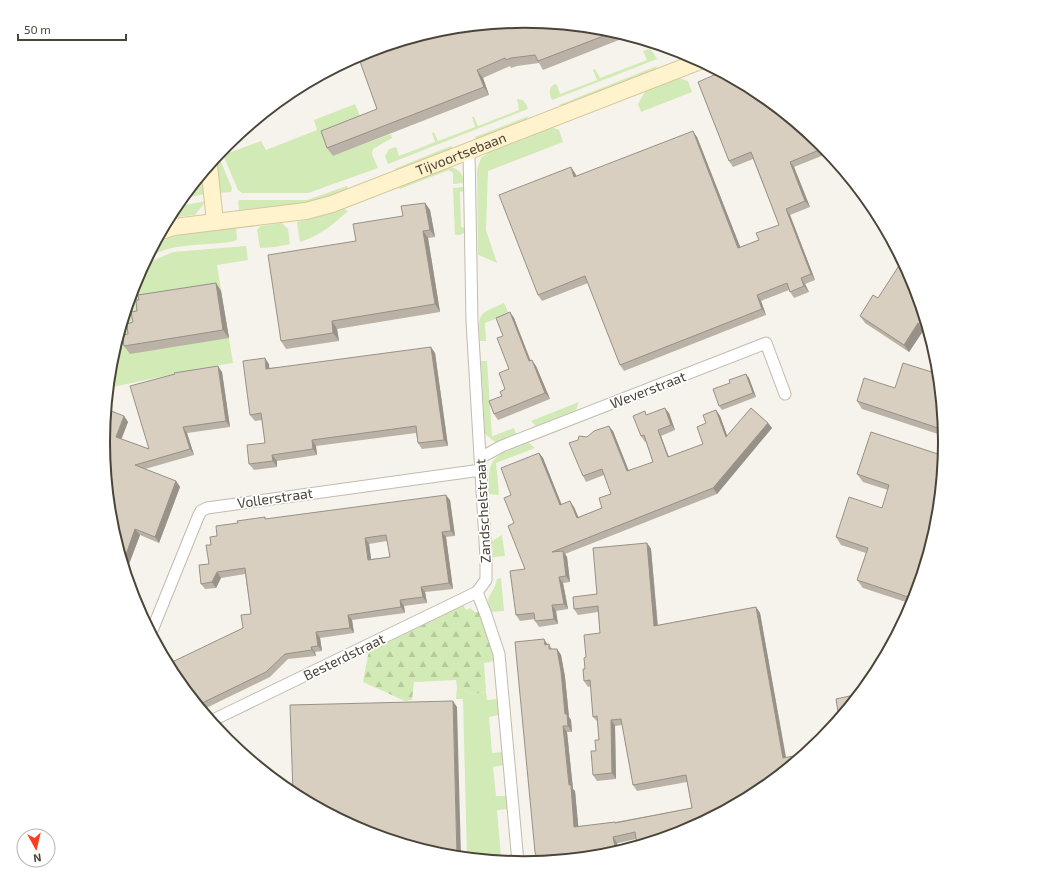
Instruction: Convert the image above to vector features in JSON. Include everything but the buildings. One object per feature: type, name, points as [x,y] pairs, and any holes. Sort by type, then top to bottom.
[{"type":"street","name":"Tijvoortsebaan","points":[[169,229],[306,211],[332,204],[692,64]]},
{"type":"street","name":"Zandschelstraat","points":[[469,151],[472,321],[486,558],[486,580],[477,592]]},
{"type":"street","points":[[210,173],[215,222]]},
{"type":"street","name":"Weverstraat","points":[[480,458],[502,446],[766,343],[785,394]]},
{"type":"street","name":"Vollerstraat","points":[[154,626],[198,517],[201,511],[207,508],[481,470]]},
{"type":"street","points":[[477,592],[499,654],[517,856]]},
{"type":"street","name":"Besterdstraat","points":[[216,719],[477,592]]},
{"type":"green space","points":[[649,49],[657,59],[552,100],[550,96],[551,87],[555,84],[557,85],[560,94],[597,80],[593,70],[595,69],[600,78],[647,60],[643,51]]},
{"type":"green space","points":[[657,66],[655,70],[563,106],[559,105]]},
{"type":"green space","points":[[679,78],[688,81],[692,92],[641,112],[638,104],[646,90]]},
{"type":"green space","points":[[517,99],[524,102],[528,109],[388,164],[385,156],[389,149],[396,147],[399,156],[435,142],[432,133],[434,132],[438,141],[475,127],[472,117],[474,117],[478,126],[519,110]]},
{"type":"green space","points":[[355,104],[363,124],[327,139],[333,156],[391,134],[392,138],[373,149],[372,154],[378,168],[308,193],[242,193],[238,190],[224,157],[227,154],[261,141],[266,150],[317,130],[314,120]]},
{"type":"green space","points":[[529,116],[526,120],[475,142],[475,137]]},
{"type":"green space","points":[[551,127],[559,130],[563,142],[488,171],[486,230],[497,263],[479,255],[477,170],[481,158],[489,152]]},
{"type":"green space","points":[[451,146],[454,150],[398,170],[394,169]]},
{"type":"green space","points":[[220,161],[232,188],[231,192],[219,193],[216,166]]},
{"type":"green space","points":[[449,167],[460,172],[464,183],[453,184],[453,173],[449,170],[400,189],[399,187]]},
{"type":"green space","points":[[204,180],[205,194],[191,197]]},
{"type":"green space","points":[[347,186],[349,191],[322,200],[300,204],[239,210],[239,200],[307,200]]},
{"type":"green space","points":[[464,187],[464,191],[460,192],[461,227],[465,228],[465,232],[460,235],[455,235],[453,188]]},
{"type":"green space","points":[[206,201],[195,215],[177,217],[185,205]]},
{"type":"green space","points":[[343,208],[348,211],[332,225],[320,233],[300,242],[298,222]]},
{"type":"green space","points":[[282,223],[288,229],[290,244],[260,248],[257,230],[261,226]]},
{"type":"green space","points":[[236,228],[237,239],[235,241],[223,243],[190,245],[168,249],[155,254],[162,241],[194,232]]},
{"type":"green space","points":[[246,246],[248,260],[217,265],[233,363],[114,387],[124,335],[142,284],[152,261],[173,252]]},
{"type":"green space","points":[[504,303],[509,314],[485,323],[486,341],[480,341],[479,325],[484,312]]},
{"type":"green space","points":[[481,361],[487,361],[492,436],[514,428],[516,434],[495,442],[485,434]]},
{"type":"green space","points":[[579,402],[576,410],[536,426],[531,421]]},
{"type":"green space","points":[[529,443],[535,448],[496,463],[499,494],[489,494],[490,471],[496,458],[501,454]]},
{"type":"green space","points":[[502,535],[505,556],[493,557],[492,541]]},
{"type":"green space","points":[[501,578],[504,611],[490,612],[488,606],[489,598],[497,579]]},
{"type":"green space","points":[[463,605],[466,610],[470,608],[475,612],[481,612],[493,649],[494,661],[484,663],[486,692],[472,694],[457,687],[456,680],[414,682],[412,700],[405,701],[363,682],[370,651]]},
{"type":"green space","points":[[457,687],[472,694],[486,692],[487,700],[497,699],[498,715],[489,717],[492,753],[502,752],[504,765],[493,767],[496,796],[507,796],[508,809],[497,810],[501,855],[467,852],[463,699],[456,699]]}]
